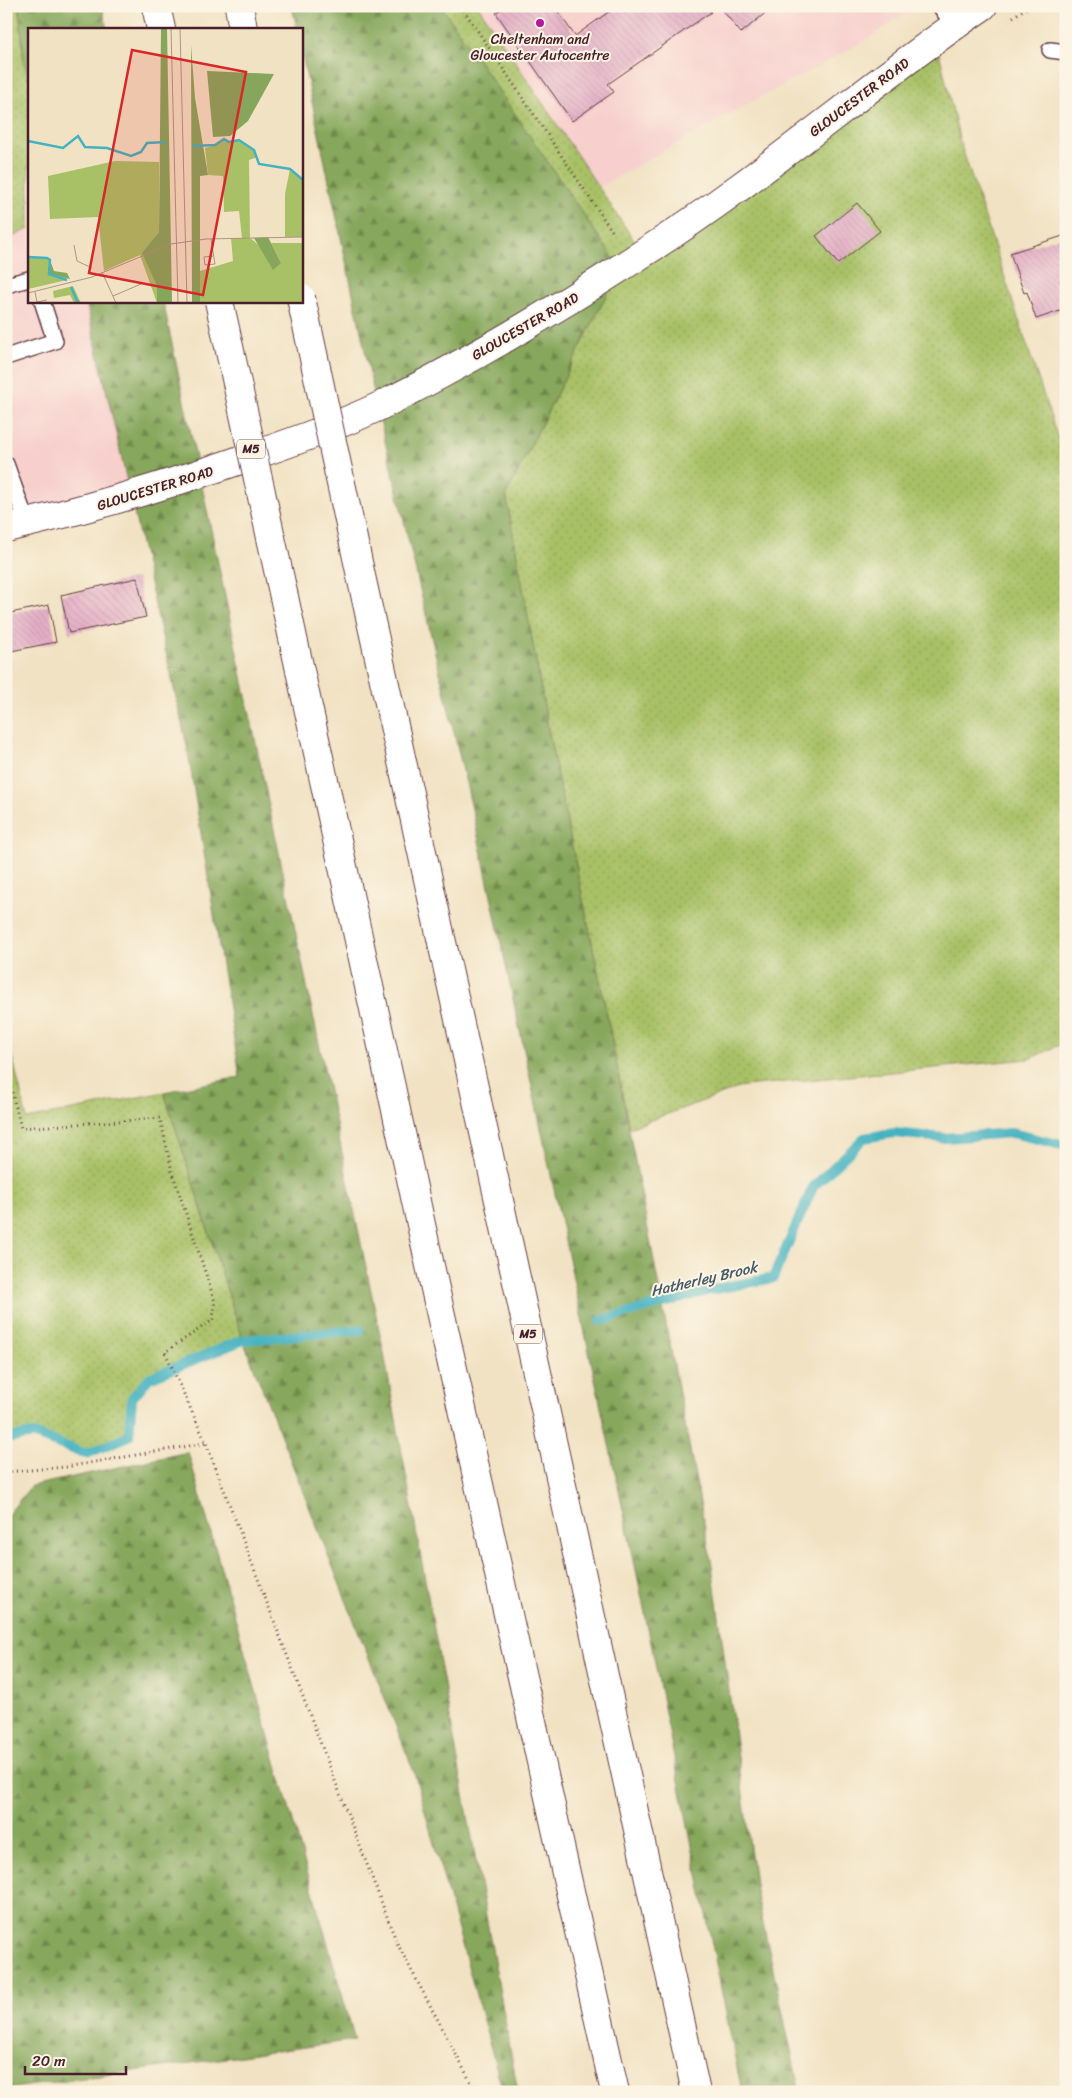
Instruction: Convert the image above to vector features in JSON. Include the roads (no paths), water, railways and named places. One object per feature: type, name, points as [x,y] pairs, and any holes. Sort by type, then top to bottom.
[{"type":"main road","points":[[156,6],[161,28]]},
{"type":"main road","points":[[238,6],[243,28]]},
{"type":"main road","name":"GLOUCESTER ROAD","points":[[16,525],[74,512],[179,481],[287,444],[377,407],[460,364],[551,312],[632,261],[759,172],[947,16],[983,6]]},
{"type":"main road","name":"M5","points":[[219,302],[438,1304],[614,2092]]},
{"type":"main road","name":"M5","points":[[302,302],[696,2092]]},
{"type":"lane","points":[[1050,50],[1066,52]]},
{"type":"lane","points":[[6,285],[28,279]]},
{"type":"lane","points":[[6,357],[54,341],[42,302]]},
{"type":"lane","points":[[6,464],[16,525]]},
{"type":"waterway","name":"Hatherley Brook","points":[[600,1321],[710,1290],[773,1278],[813,1187],[864,1138],[894,1133],[945,1138],[1012,1133],[1066,1146]]},
{"type":"waterway","name":"Hatherley Brook","points":[[6,1439],[33,1434],[86,1454],[129,1436],[132,1398],[149,1378],[243,1340],[360,1330]]},
{"type":"place","name":"Cheltenham and Gloucester Autocentre","points":[[540,23]]}]
